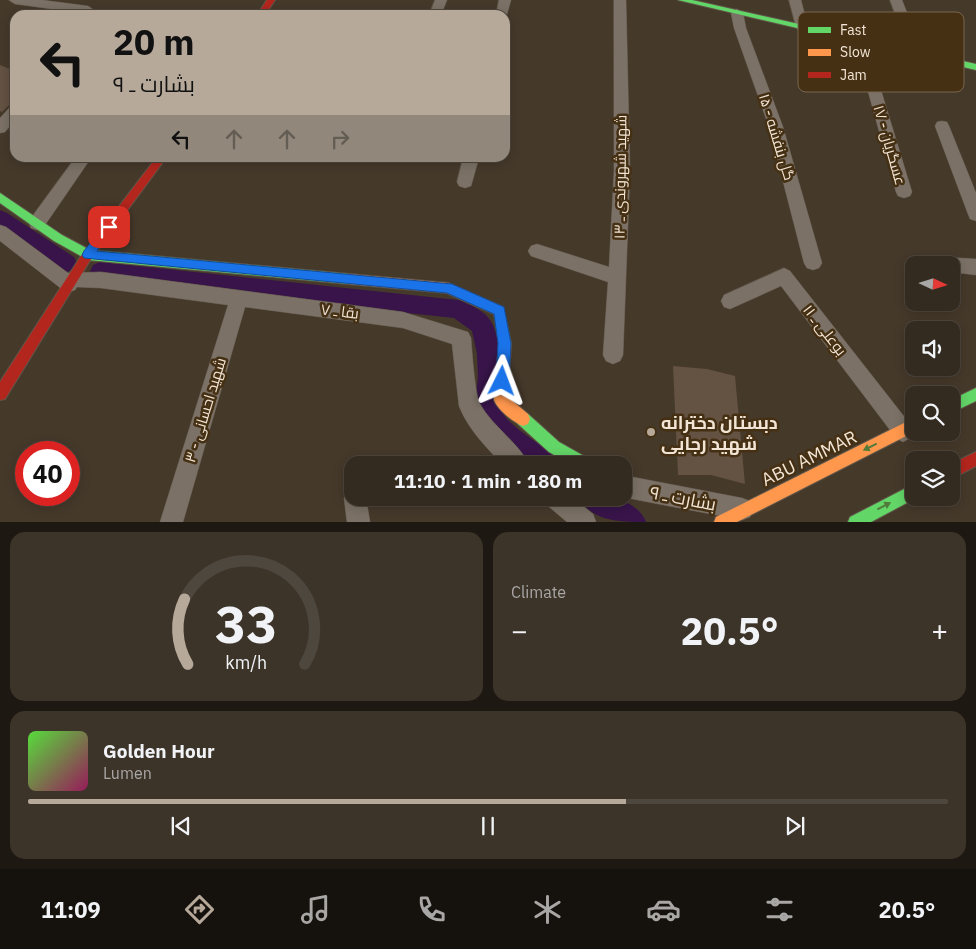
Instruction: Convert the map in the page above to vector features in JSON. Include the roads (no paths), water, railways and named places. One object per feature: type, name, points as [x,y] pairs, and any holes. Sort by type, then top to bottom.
[{"type":"street","points":[[15,0],[88,10]]},
{"type":"street","name":"شهید شهروندی ـ ۱۳","points":[[614,355],[622,171],[620,0]]},
{"type":"street","points":[[682,0],[707,3],[737,13],[798,26]]},
{"type":"street","points":[[896,0],[901,12]]},
{"type":"street","name":"گل بنفشه - ۱۵","points":[[737,13],[740,28],[776,127],[813,263]]},
{"type":"street","name":"عسگریان - ۱۷","points":[[875,92],[904,192]]},
{"type":"street","points":[[0,128],[10,117]]},
{"type":"street","points":[[942,126],[976,214]]},
{"type":"street","points":[[37,223],[80,162]]},
{"type":"street","points":[[0,394],[88,255],[158,162]]},
{"type":"street","points":[[465,182],[470,162]]},
{"type":"street","points":[[0,197],[58,238],[88,255],[448,288],[499,311],[504,343],[501,400],[554,447],[570,456]]},
{"type":"street","points":[[0,232],[70,282]]},
{"type":"street","points":[[538,251],[617,277]]},
{"type":"street","points":[[960,265],[976,266]]},
{"type":"street","name":"بوعلی ـ ۱۱","points":[[730,301],[784,276],[905,424]]},
{"type":"street","name":"بقا ـ ۷","points":[[70,282],[101,280],[403,320],[461,338],[469,406],[490,436],[509,456]]},
{"type":"street","name":"شهید احسانی - ۳","points":[[171,522],[238,298]]},
{"type":"street","points":[[960,402],[976,394]]},
{"type":"street","name":"ABU AMMAR","points":[[721,522],[905,430]]},
{"type":"street","points":[[960,467],[976,459]]},
{"type":"street","name":"بشارت ـ ۹","points":[[632,488],[744,510]]},
{"type":"street","points":[[855,522],[905,496]]},
{"type":"street","points":[[356,506],[359,522]]},
{"type":"street","points":[[566,506],[585,522]]},
{"type":"waterway","points":[[0,218],[67,263]]},
{"type":"waterway","points":[[100,271],[458,309],[482,325],[488,354],[489,378],[486,406],[497,427],[536,456]]},
{"type":"waterway","points":[[606,506],[633,522]]},
{"type":"place","name":"دبستان دخترانه شهید رجایی","points":[[651,432]]}]
